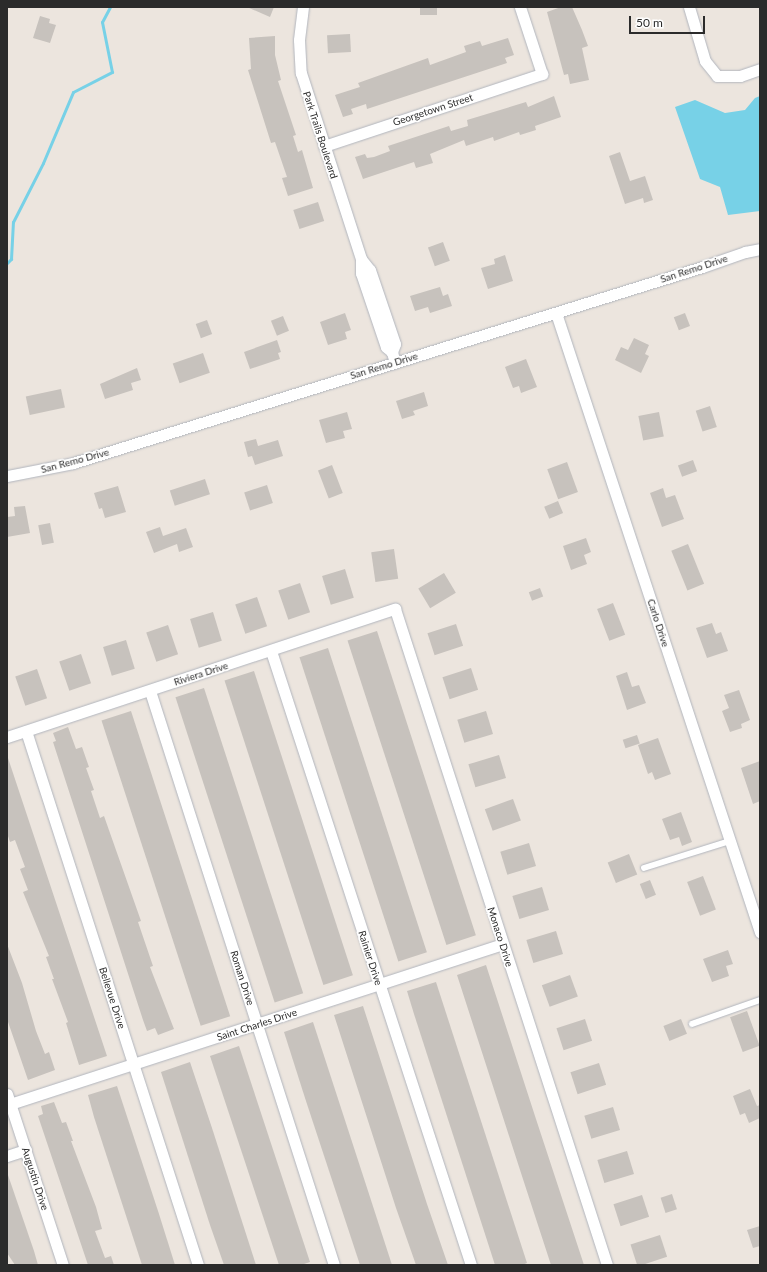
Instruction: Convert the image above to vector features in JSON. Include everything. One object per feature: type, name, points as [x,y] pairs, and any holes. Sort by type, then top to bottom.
[{"type":"street","name":"Park Trails Boulevard","points":[[303,7],[299,40],[301,73],[361,259],[361,273],[386,347],[394,358]]},
{"type":"street","name":"Georgetown Street","points":[[324,146],[542,74],[520,7]]},
{"type":"street","points":[[688,7],[705,61],[717,76],[740,76],[760,69]]},
{"type":"street","name":"San Remo Drive","points":[[7,476],[73,463],[394,358],[556,313],[745,252],[760,249]]},
{"type":"street","name":"Carlo Drive","points":[[556,313],[760,932]]},
{"type":"street","name":"Riviera Drive","points":[[7,737],[272,651],[394,609]]},
{"type":"street","name":"Monaco Drive","points":[[394,609],[607,1265]]},
{"type":"street","name":"Rainier Drive","points":[[272,651],[471,1265]]},
{"type":"street","name":"Roman Drive","points":[[150,691],[334,1265]]},
{"type":"street","name":"Bellevue Drive","points":[[26,731],[198,1265]]},
{"type":"street","name":"Saint Charles Drive","points":[[9,1099],[134,1065],[503,944]]},
{"type":"street","name":"Augustin Drive","points":[[9,1099],[63,1265]]},
{"type":"street","points":[[7,1156],[26,1150]]},
{"type":"lane","points":[[644,868],[730,841]]},
{"type":"lane","points":[[692,1024],[760,1000]]},
{"type":"water","points":[[760,96],[760,211],[728,215],[720,187],[700,179],[675,107],[695,100],[725,113],[745,110],[755,98]]},
{"type":"building","points":[[247,7],[274,7],[270,17]]},
{"type":"building","points":[[420,7],[437,7],[437,15],[420,15]]},
{"type":"building","points":[[561,7],[572,7],[582,30],[588,46],[582,48],[589,80],[570,84],[568,74],[564,75],[547,12]]},
{"type":"building","points":[[40,16],[50,19],[49,23],[56,25],[50,43],[33,38]]},
{"type":"building","points":[[350,34],[351,52],[328,53],[327,35]]},
{"type":"building","points":[[275,36],[275,55],[281,80],[278,81],[296,135],[293,136],[298,152],[302,150],[313,188],[288,196],[282,178],[287,177],[275,142],[271,143],[248,70],[251,69],[249,38]]},
{"type":"building","points":[[508,38],[514,55],[505,58],[507,63],[367,109],[366,104],[351,109],[353,114],[343,117],[335,95],[360,87],[358,83],[428,58],[430,65],[466,52],[464,46],[480,41],[482,46]]},
{"type":"building","points":[[554,96],[561,117],[535,126],[536,130],[520,135],[519,132],[494,141],[493,137],[466,146],[464,140],[430,154],[433,163],[416,168],[414,162],[363,179],[355,157],[365,154],[367,158],[374,157],[390,151],[388,146],[449,126],[451,131],[468,126],[467,120],[526,102],[528,107]]},
{"type":"building","points":[[620,152],[630,181],[645,176],[653,200],[644,203],[643,198],[625,204],[609,156]]},
{"type":"building","points":[[318,202],[324,221],[299,229],[293,210]]},
{"type":"building","points":[[443,242],[450,261],[435,266],[428,247]]},
{"type":"building","points":[[505,255],[513,281],[488,289],[481,268],[495,264],[494,259]]},
{"type":"building","points":[[440,287],[443,296],[448,294],[452,306],[430,313],[428,307],[415,311],[410,296]]},
{"type":"building","points":[[345,313],[351,330],[345,332],[347,339],[328,345],[320,322]]},
{"type":"building","points":[[685,313],[690,326],[679,330],[674,317]]},
{"type":"building","points":[[283,316],[289,331],[277,336],[271,321]]},
{"type":"building","points":[[207,320],[212,334],[201,338],[196,324]]},
{"type":"building","points":[[634,338],[649,345],[645,354],[649,356],[641,373],[615,360],[621,347],[628,350]]},
{"type":"building","points":[[277,340],[281,352],[278,353],[280,359],[250,369],[244,352]]},
{"type":"building","points":[[203,353],[210,373],[180,383],[173,363]]},
{"type":"building","points":[[526,359],[537,387],[521,393],[519,386],[513,388],[505,367]]},
{"type":"building","points":[[137,368],[141,380],[131,383],[133,390],[105,399],[100,384]]},
{"type":"building","points":[[61,389],[65,408],[30,415],[26,396]]},
{"type":"building","points":[[424,392],[428,406],[413,411],[415,415],[402,419],[396,401]]},
{"type":"building","points":[[710,406],[717,427],[703,432],[696,411]]},
{"type":"building","points":[[347,412],[352,429],[343,431],[345,438],[326,443],[319,420]]},
{"type":"building","points":[[659,412],[664,437],[643,441],[638,416]]},
{"type":"building","points":[[256,439],[258,446],[278,440],[283,456],[255,465],[252,456],[248,457],[244,442]]},
{"type":"building","points":[[693,460],[697,471],[682,477],[678,465]]},
{"type":"building","points":[[567,462],[578,492],[558,499],[547,469]]},
{"type":"building","points":[[332,465],[343,493],[329,498],[318,470]]},
{"type":"building","points":[[205,479],[210,494],[175,506],[170,490]]},
{"type":"building","points":[[267,485],[273,503],[250,510],[244,492]]},
{"type":"building","points":[[118,486],[126,512],[105,518],[102,508],[99,509],[94,493]]},
{"type":"building","points":[[663,488],[666,498],[675,495],[684,519],[662,527],[650,493]]},
{"type":"building","points":[[558,501],[563,513],[549,519],[544,507]]},
{"type":"building","points":[[25,506],[30,533],[7,537],[7,517],[15,516],[14,507]]},
{"type":"building","points":[[50,523],[54,543],[42,545],[38,525]]},
{"type":"building","points":[[160,527],[163,536],[186,528],[193,547],[179,552],[177,544],[154,553],[146,532]]},
{"type":"building","points":[[586,538],[591,552],[584,555],[587,564],[571,570],[563,546]]},
{"type":"building","points":[[688,544],[704,584],[687,591],[671,551]]},
{"type":"building","points":[[394,549],[398,579],[375,582],[371,552]]},
{"type":"building","points":[[345,569],[354,598],[331,605],[322,576]]},
{"type":"building","points":[[444,573],[456,593],[430,608],[418,588]]},
{"type":"building","points":[[300,583],[310,612],[288,620],[278,590]]},
{"type":"building","points":[[540,588],[543,596],[532,601],[529,592]]},
{"type":"building","points":[[257,597],[267,626],[245,634],[235,604]]},
{"type":"building","points":[[613,603],[625,635],[609,641],[597,609]]},
{"type":"building","points":[[213,612],[222,641],[199,648],[190,619]]},
{"type":"building","points":[[712,623],[716,634],[721,632],[728,651],[707,658],[696,628]]},
{"type":"building","points":[[456,624],[463,646],[435,655],[427,633]]},
{"type":"building","points":[[168,625],[178,654],[156,662],[146,632]]},
{"type":"building","points":[[377,631],[476,935],[446,945],[348,641]]},
{"type":"building","points":[[126,640],[135,669],[112,676],[103,647]]},
{"type":"building","points":[[328,648],[427,952],[398,962],[299,657]]},
{"type":"building","points":[[81,654],[91,683],[69,691],[59,661]]},
{"type":"building","points":[[471,668],[478,690],[450,699],[442,677]]},
{"type":"building","points":[[37,669],[47,698],[25,706],[15,676]]},
{"type":"building","points":[[254,671],[353,975],[323,985],[225,681]]},
{"type":"building","points":[[627,672],[632,687],[639,685],[646,703],[627,710],[616,676]]},
{"type":"building","points":[[204,688],[303,993],[275,1003],[175,697]]},
{"type":"building","points":[[739,690],[750,720],[741,724],[742,728],[730,732],[722,711],[729,708],[724,695]]},
{"type":"building","points":[[131,711],[230,1016],[201,1026],[102,721]]},
{"type":"building","points":[[486,711],[493,734],[464,743],[457,720]]},
{"type":"building","points":[[68,727],[76,749],[82,747],[89,767],[86,768],[94,790],[91,791],[100,818],[104,816],[141,921],[138,922],[153,966],[150,967],[174,1029],[158,1035],[155,1028],[147,1031],[143,1020],[53,742],[56,741],[53,733]]},
{"type":"building","points":[[637,735],[640,744],[626,748],[623,740]]},
{"type":"building","points":[[658,738],[671,774],[655,780],[652,772],[648,774],[638,745]]},
{"type":"building","points":[[499,755],[506,778],[475,787],[468,764]]},
{"type":"building","points":[[8,758],[107,1056],[79,1065],[66,1023],[68,1022],[52,979],[54,979],[46,957],[49,956],[23,892],[28,890],[20,869],[25,867],[15,840],[10,842],[7,833]]},
{"type":"building","points":[[760,761],[760,801],[753,804],[741,768]]},
{"type":"building","points":[[513,799],[521,821],[493,831],[485,809]]},
{"type":"building","points":[[681,812],[692,842],[682,846],[679,837],[670,840],[662,819]]},
{"type":"building","points":[[529,843],[536,866],[507,875],[500,852]]},
{"type":"building","points":[[629,854],[637,874],[616,883],[608,863]]},
{"type":"building","points":[[703,876],[716,910],[700,916],[687,882]]},
{"type":"building","points":[[650,880],[656,895],[646,899],[640,884]]},
{"type":"building","points":[[542,887],[549,910],[519,919],[512,896]]},
{"type":"building","points":[[556,931],[563,954],[533,963],[526,940]]},
{"type":"building","points":[[7,944],[22,983],[36,1031],[45,1054],[49,1052],[55,1070],[28,1080],[7,1019]]},
{"type":"building","points":[[728,950],[733,964],[726,966],[729,976],[712,982],[703,959]]},
{"type":"building","points":[[486,965],[584,1265],[551,1265],[457,975]]},
{"type":"building","points":[[570,975],[578,997],[550,1007],[542,985]]},
{"type":"building","points":[[436,982],[527,1263],[522,1265],[495,1265],[407,991]]},
{"type":"building","points":[[363,1006],[448,1265],[416,1265],[396,1208],[334,1015]]},
{"type":"building","points":[[747,1011],[760,1046],[743,1052],[730,1017]]},
{"type":"building","points":[[585,1019],[592,1041],[564,1050],[556,1028]]},
{"type":"building","points":[[681,1019],[687,1034],[669,1041],[663,1026]]},
{"type":"building","points":[[313,1022],[392,1265],[360,1265],[305,1098],[284,1032]]},
{"type":"building","points":[[239,1046],[310,1262],[301,1265],[279,1265],[210,1056]]},
{"type":"building","points":[[190,1062],[256,1265],[224,1265],[210,1225],[161,1072]]},
{"type":"building","points":[[599,1063],[606,1085],[578,1094],[570,1072]]},
{"type":"building","points":[[117,1086],[175,1265],[142,1265],[94,1117],[88,1095]]},
{"type":"building","points":[[750,1089],[757,1106],[760,1105],[760,1118],[749,1123],[745,1113],[740,1115],[733,1096]]},
{"type":"building","points":[[54,1102],[62,1123],[66,1122],[73,1141],[71,1141],[96,1207],[102,1229],[95,1231],[105,1258],[111,1256],[114,1265],[88,1265],[38,1116],[43,1114],[41,1106]]},
{"type":"building","points":[[613,1107],[620,1130],[591,1139],[584,1116]]},
{"type":"building","points":[[627,1151],[634,1174],[604,1183],[597,1160]]},
{"type":"building","points":[[8,1175],[38,1265],[15,1265],[7,1253]]},
{"type":"building","points":[[672,1194],[677,1209],[666,1213],[661,1198]]},
{"type":"building","points":[[642,1195],[649,1217],[621,1226],[613,1204]]},
{"type":"building","points":[[760,1226],[760,1246],[753,1248],[747,1230]]},
{"type":"building","points":[[660,1235],[667,1257],[642,1265],[637,1265],[631,1245]]},
{"type":"waterway","points":[[7,263],[11,259],[13,222],[43,163],[73,92],[112,72],[102,22],[110,7]]}]
